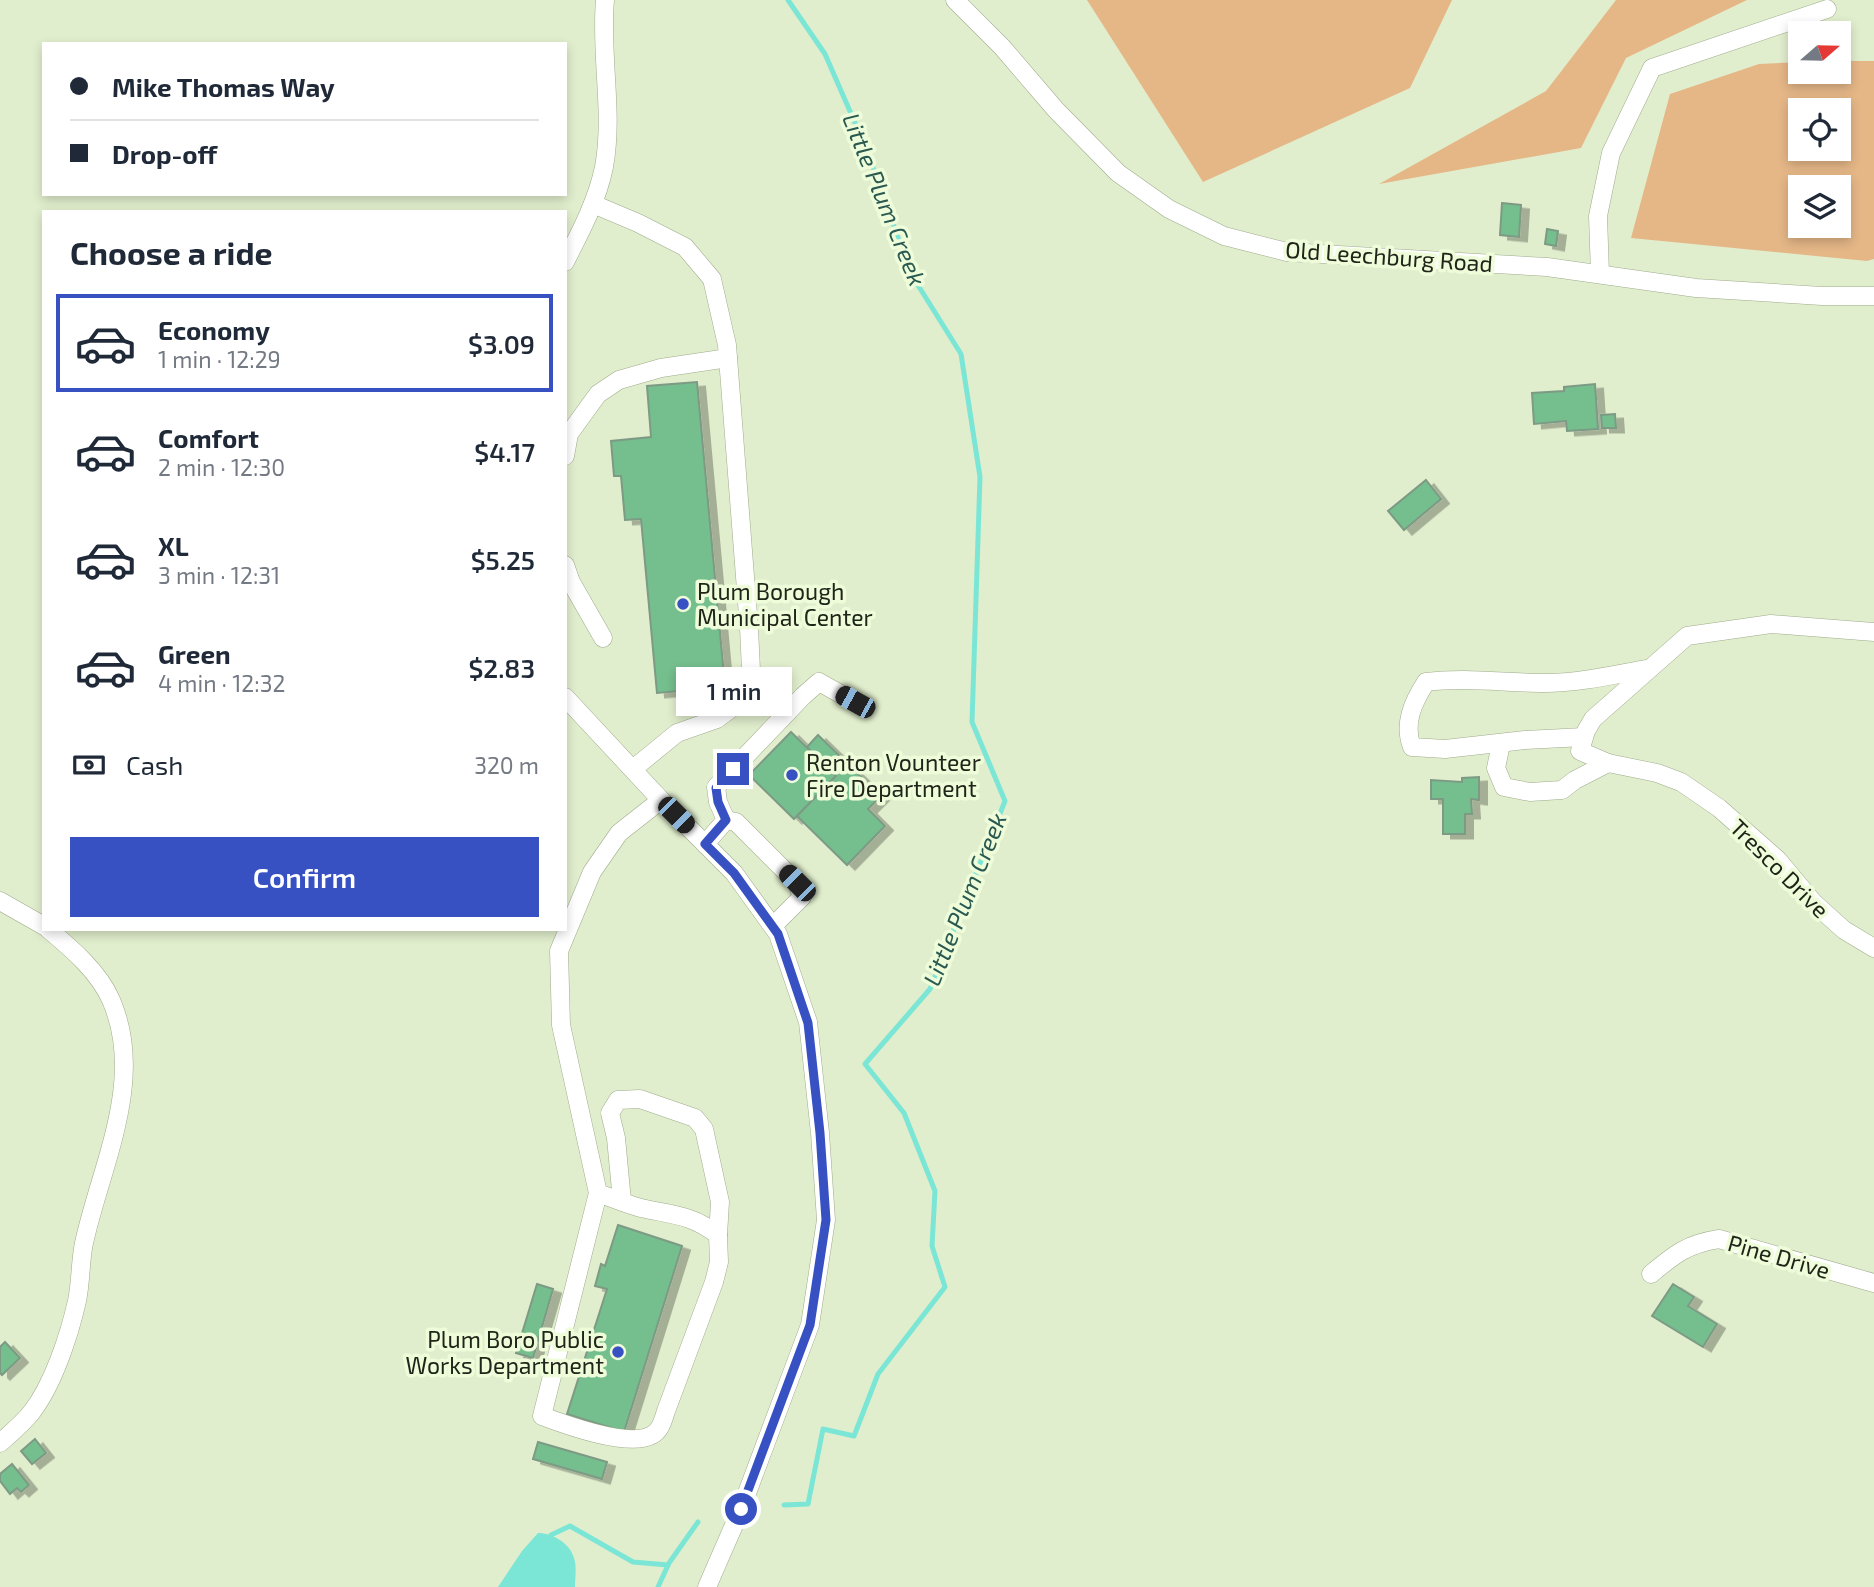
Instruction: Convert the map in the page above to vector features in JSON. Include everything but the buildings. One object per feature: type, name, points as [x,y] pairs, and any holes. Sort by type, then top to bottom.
[{"type":"street","points":[[567,258],[590,215],[604,166],[607,118],[605,0]]},
{"type":"street","name":"Old Leechburg Road","points":[[955,0],[1003,47],[1056,110],[1118,173],[1169,209],[1224,236],[1287,252],[1547,267],[1696,288],[1822,296],[1874,296]]},
{"type":"street","points":[[1600,274],[1598,216],[1611,153],[1652,68],[1826,9]]},
{"type":"street","points":[[593,204],[685,247],[712,278],[729,358],[751,670],[737,704],[717,719],[677,733],[633,769]]},
{"type":"street","points":[[567,445],[569,434],[598,394],[619,380],[661,368],[729,358]]},
{"type":"street","points":[[567,571],[603,638]]},
{"type":"street","points":[[1647,669],[1547,683],[1452,679],[1426,682],[1415,698],[1406,733],[1412,747],[1445,749],[1584,737],[1593,719],[1687,636],[1771,624],[1874,632]]},
{"type":"street","points":[[726,820],[718,802],[716,788],[803,696],[820,682],[855,702]]},
{"type":"street","points":[[567,699],[734,873],[778,934],[808,1023],[826,1220],[810,1325],[741,1509],[707,1587]]},
{"type":"street","name":"Tresco Drive","points":[[1584,737],[1580,751],[1608,763],[1657,773],[1681,782],[1719,808],[1778,860],[1814,903],[1844,930],[1874,948]]},
{"type":"street","points":[[1501,744],[1496,768],[1504,787],[1517,790],[1562,790],[1608,763]]},
{"type":"street","points":[[622,1201],[616,1138],[610,1113],[618,1100],[640,1099],[695,1118],[704,1129],[720,1202],[719,1262],[660,1427],[653,1434],[641,1438],[624,1438],[569,1426],[542,1416],[598,1193],[561,1025],[559,951],[592,872],[619,833],[661,800]]},
{"type":"street","points":[[705,844],[726,820]]},
{"type":"street","points":[[726,820],[737,822],[797,883],[802,897],[773,926]]},
{"type":"street","points":[[0,901],[42,926]]},
{"type":"street","points":[[4,1440],[31,1413],[67,1336],[77,1300],[84,1244],[121,1108],[123,1061],[120,1032],[111,999],[80,955],[50,931]]},
{"type":"street","points":[[598,1193],[638,1207],[692,1219],[718,1235]]},
{"type":"street","name":"Pine Drive","points":[[1651,1274],[1681,1249],[1698,1242],[1719,1239],[1874,1283]]},
{"type":"shaded area","points":[[1087,0],[1452,0],[1410,88],[1203,182]]},
{"type":"shaded area","points":[[1616,0],[1747,0],[1626,58],[1581,148],[1379,184],[1546,91]]},
{"type":"shaded area","points":[[1852,61],[1874,61],[1874,259],[1867,261],[1631,238],[1670,94],[1759,64],[1788,63],[1788,84],[1852,84]]},
{"type":"water","points":[[538,1533],[554,1537],[569,1548],[575,1561],[575,1587],[498,1587],[522,1551]]},
{"type":"waterway","name":"Little Plum Creek","points":[[784,1505],[808,1504],[823,1429],[854,1436],[878,1374],[945,1287],[932,1246],[935,1191],[904,1113],[865,1064],[930,989],[1005,801],[972,722],[980,477],[961,354],[911,274],[866,148],[825,54],[788,0]]},
{"type":"waterway","name":"Little Plum Creek","points":[[658,1587],[669,1563],[698,1522]]},
{"type":"waterway","points":[[551,1535],[570,1526],[633,1562],[668,1565]]},
{"type":"place","name":"Plum Borough Municipal Center","points":[[683,604]]},
{"type":"place","name":"Renton Vounteer Fire Department","points":[[792,775]]},
{"type":"place","name":"Plum Boro Public Works Department","points":[[618,1352]]},
{"type":"route","points":[[733,769],[716,788],[718,802],[726,820],[705,844],[734,873],[778,934],[808,1023],[826,1220],[810,1325],[741,1509]]}]
